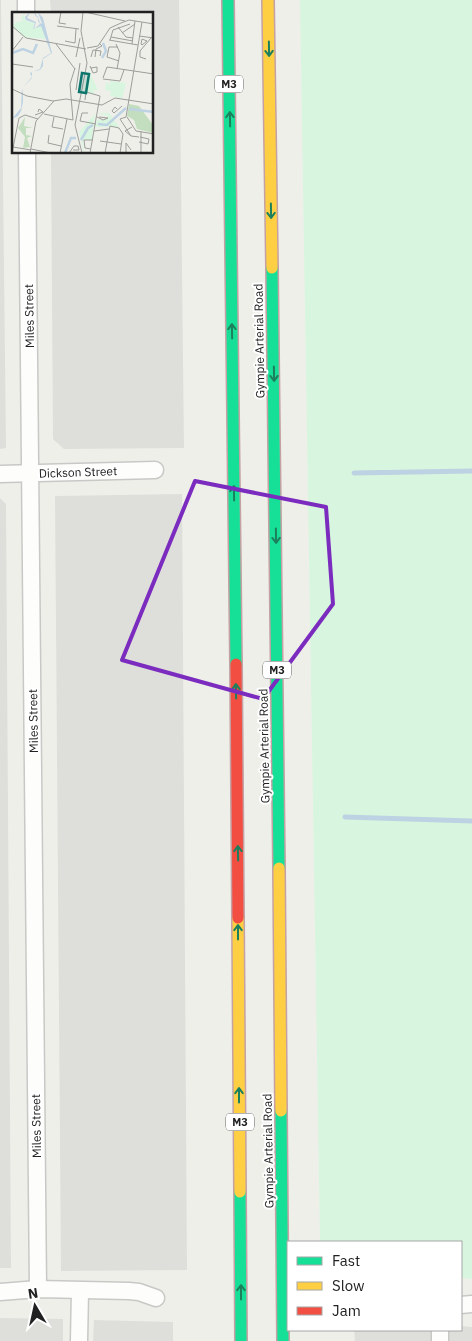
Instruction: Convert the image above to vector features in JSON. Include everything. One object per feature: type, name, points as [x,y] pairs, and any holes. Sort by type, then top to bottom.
[{"type":"highway","name":"M3","points":[[228,0],[234,451],[241,1341]]},
{"type":"highway","name":"Gympie Arterial Road","points":[[268,0],[275,447],[284,1341]]},
{"type":"street","name":"Miles Street","points":[[28,154],[38,1289]]},
{"type":"street","name":"Dickson Street","points":[[0,474],[155,470]]},
{"type":"street","points":[[0,1292],[38,1289],[129,1291],[139,1292],[156,1298]]},
{"type":"street","points":[[79,1341],[80,1291]]},
{"type":"highlighted area","points":[[195,481],[326,507],[333,604],[263,699],[122,660]]},
{"type":"shaded area","points":[[0,0],[6,448],[0,449]]},
{"type":"shaded area","points":[[50,0],[179,0],[184,448],[64,449],[53,439],[51,154],[154,154],[154,12],[51,12]]},
{"type":"shaded area","points":[[182,494],[187,1270],[61,1271],[55,496]]},
{"type":"shaded area","points":[[0,498],[6,504],[11,1268],[0,1268]]},
{"type":"shaded area","points":[[0,1318],[63,1319],[63,1341],[0,1341]]},
{"type":"shaded area","points":[[94,1320],[173,1322],[173,1341],[93,1341]]},
{"type":"shaded area","points":[[462,1326],[472,1327],[472,1341],[355,1341],[354,1331],[462,1331]]},
{"type":"green space","points":[[300,0],[472,0],[472,1279],[462,1278],[462,1241],[320,1241]]},
{"type":"waterway","points":[[354,473],[472,471]]},
{"type":"waterway","points":[[345,817],[472,821]]},
{"type":"traffic: fast","points":[[228,0],[236,664]]},
{"type":"traffic: fast","points":[[272,268],[279,868]]},
{"type":"traffic: fast","points":[[281,1111],[283,1341]]},
{"type":"traffic: fast","points":[[240,1192],[241,1341]]},
{"type":"traffic: slow","points":[[268,0],[272,268]]},
{"type":"traffic: slow","points":[[279,868],[281,1111]]},
{"type":"traffic: slow","points":[[238,918],[240,1192]]},
{"type":"traffic: jam","points":[[236,664],[238,918]]}]
